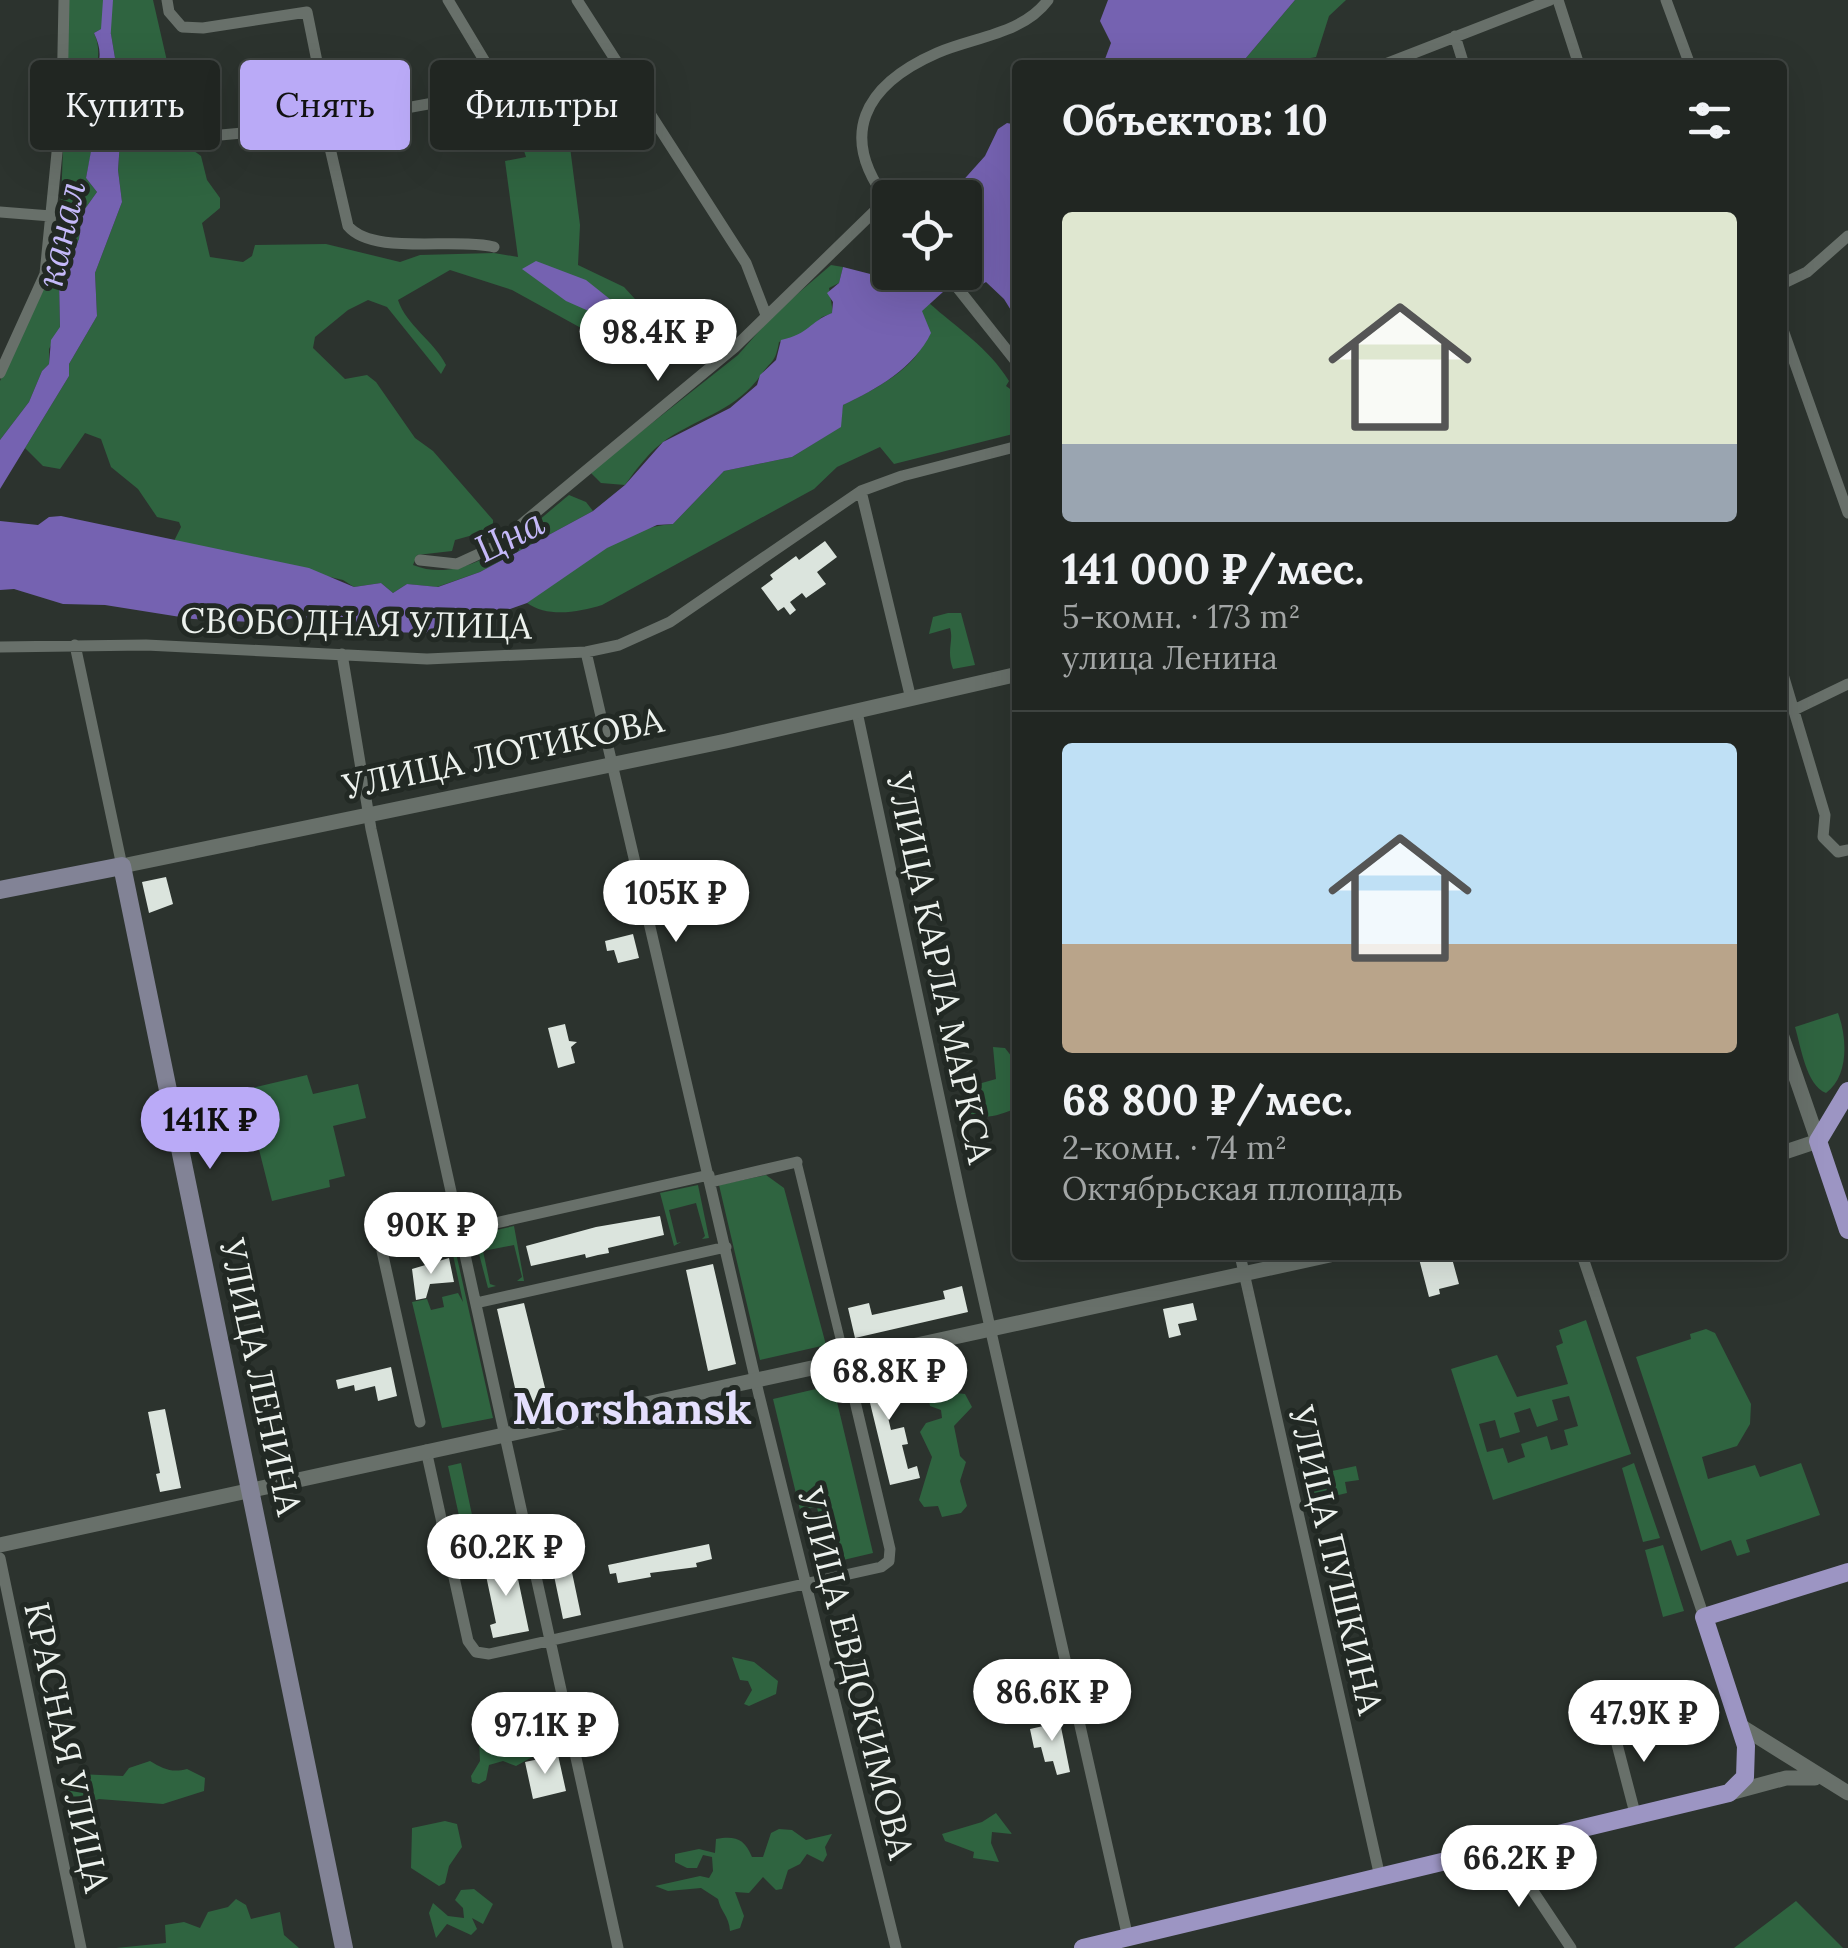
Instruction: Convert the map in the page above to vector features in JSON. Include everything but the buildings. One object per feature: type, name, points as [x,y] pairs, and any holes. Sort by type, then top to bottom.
[{"type":"main road","name":"УЛИЦА ЛОТИКОВА","points":[[0,890],[122,866]]},
{"type":"main road","name":"УЛИЦА ЛЕНИНА","points":[[122,866],[344,1948]]},
{"type":"main road","points":[[1843,1098],[1818,1141],[1848,1230]]},
{"type":"main road","points":[[1083,1948],[1729,1793],[1747,1769],[1739,1725],[1704,1617],[1848,1572]]},
{"type":"street","points":[[0,373],[46,274],[62,102],[64,0]]},
{"type":"street","points":[[167,0],[169,12],[182,27],[203,28],[307,12],[317,60]]},
{"type":"street","points":[[410,107],[494,92],[490,70],[448,0]]},
{"type":"street","points":[[577,0],[746,263],[766,315]]},
{"type":"street","points":[[1396,60],[1550,0]]},
{"type":"street","points":[[1558,0],[1577,60]]},
{"type":"street","points":[[1666,0],[1688,60]]},
{"type":"street","points":[[875,180],[861,144],[866,110],[875,94],[913,66],[1037,14],[1047,2]]},
{"type":"street","points":[[1455,36],[1462,60]]},
{"type":"street","points":[[330,150],[348,226],[355,236],[378,242],[468,240],[494,247]]},
{"type":"street","points":[[0,212],[52,216]]},
{"type":"street","points":[[420,560],[457,564],[494,547],[735,347],[872,217]]},
{"type":"street","points":[[1787,282],[1807,272],[1848,236]]},
{"type":"street","points":[[959,290],[1012,356]]},
{"type":"street","points":[[1787,341],[1848,513]]},
{"type":"street","name":"СВОБОДНАЯ УЛИЦА","points":[[0,646],[74,644],[427,659],[586,652],[619,645],[670,622],[861,491],[902,476],[1012,448]]},
{"type":"street","points":[[861,491],[912,699]]},
{"type":"street","name":"УЛИЦА ЛЕНИНА","points":[[74,644],[122,866]]},
{"type":"street","name":"УЛИЦА ЕВДОКИМОВА","points":[[586,652],[756,1380],[896,1948]]},
{"type":"street","points":[[342,654],[369,814],[618,1948]]},
{"type":"street","name":"УЛИЦА ЛОТИКОВА","points":[[122,866],[857,712],[1012,675]]},
{"type":"street","points":[[1794,710],[1848,684]]},
{"type":"street","points":[[1787,687],[1825,815],[1823,838],[1843,851]]},
{"type":"street","name":"УЛИЦА КАРЛА МАРКСА","points":[[857,712],[1128,1938]]},
{"type":"street","points":[[1787,1052],[1818,1141],[1787,1152]]},
{"type":"street","points":[[1802,1098],[1816,1108],[1843,1098]]},
{"type":"street","points":[[420,1422],[382,1252],[460,1232],[797,1162],[890,1549],[889,1562],[882,1568],[489,1654],[476,1652],[468,1641],[426,1450]]},
{"type":"street","points":[[476,1303],[726,1248]]},
{"type":"street","name":"УЛИЦА ПУШКИНА","points":[[1241,1260],[1380,1877]]},
{"type":"street","points":[[0,1545],[251,1487],[1307,1260]]},
{"type":"street","points":[[1584,1260],[1704,1617]]},
{"type":"street","name":"КРАСНАЯ УЛИЦА","points":[[0,1558],[81,1948]]},
{"type":"street","points":[[1612,1725],[1636,1816]]},
{"type":"street","points":[[1739,1725],[1848,1793]]},
{"type":"street","points":[[1729,1793],[1786,1778],[1819,1778]]},
{"type":"street","points":[[1510,1846],[1522,1876],[1571,1948]]},
{"type":"green space","points":[[68,0],[153,0],[167,60],[115,60],[111,34],[101,29],[94,33],[97,60],[66,60]]},
{"type":"green space","points":[[1295,0],[1346,0],[1329,16],[1316,57],[1244,60]]},
{"type":"green space","points":[[63,150],[91,150],[86,178],[97,192],[82,213],[79,239],[59,280],[60,328],[49,349],[49,364],[29,402],[0,440],[0,381],[50,273],[61,205]]},
{"type":"green space","points":[[119,150],[193,150],[201,156],[207,180],[220,198],[220,208],[202,223],[210,257],[243,262],[252,256],[255,245],[326,244],[400,262],[420,255],[494,253],[518,257],[505,161],[526,157],[524,150],[570,150],[580,225],[578,265],[624,287],[667,334],[646,347],[581,328],[512,290],[450,270],[398,300],[446,365],[441,374],[387,307],[368,300],[348,310],[315,337],[313,348],[345,379],[367,375],[376,382],[415,438],[433,451],[493,520],[493,530],[484,537],[480,533],[455,540],[452,551],[417,555],[413,565],[434,570],[477,562],[517,538],[569,495],[586,502],[593,511],[480,572],[437,587],[407,584],[393,593],[381,583],[354,587],[343,580],[174,541],[181,527],[179,522],[157,517],[138,489],[111,467],[101,439],[85,433],[60,469],[43,466],[25,448],[69,376],[69,364],[97,316],[95,273],[122,202]]},
{"type":"green space","points":[[831,265],[843,267],[839,283],[829,288],[833,313],[822,317],[803,335],[779,342],[773,361],[752,387],[661,444],[625,485],[601,483],[590,472],[738,355],[774,314]]},
{"type":"green space","points":[[929,303],[1001,369],[1009,381],[1006,386],[1012,390],[1012,434],[894,464],[880,447],[837,467],[814,489],[602,605],[554,612],[527,603],[615,542],[673,524],[724,471],[792,457],[840,427],[843,405],[889,380],[916,356],[926,327],[921,311]]},
{"type":"green space","points":[[961,613],[975,665],[953,669],[950,628],[929,634],[933,617]]},
{"type":"green space","points":[[1838,1013],[1844,1057],[1839,1078],[1826,1093],[1809,1074],[1795,1027]]},
{"type":"green space","points":[[993,1047],[1005,1048],[1012,1057],[1012,1110],[982,1117],[961,1108],[964,1088],[996,1079]]},
{"type":"green space","points":[[307,1075],[313,1094],[358,1084],[366,1118],[333,1126],[345,1176],[329,1180],[330,1187],[272,1201],[244,1090]]},
{"type":"green space","points":[[766,1175],[784,1188],[826,1345],[760,1360],[719,1185]]},
{"type":"green space","points":[[698,1185],[709,1238],[702,1239],[705,1236],[696,1203],[669,1210],[677,1243],[681,1242],[674,1246],[660,1193]]},
{"type":"green space","points":[[514,1226],[524,1281],[517,1281],[522,1277],[514,1245],[483,1251],[490,1284],[496,1286],[488,1288],[474,1235]]},
{"type":"green space","points":[[452,1250],[456,1253],[493,1418],[442,1428],[412,1302],[427,1299],[431,1310],[444,1307],[442,1297],[458,1293],[463,1302]]},
{"type":"green space","points":[[1586,1320],[1631,1454],[1493,1500],[1451,1369],[1497,1355],[1517,1397],[1568,1384],[1556,1346],[1563,1343],[1559,1330]],"holes":[[[1569,1396],[1578,1426],[1564,1430],[1568,1445],[1551,1450],[1547,1436],[1521,1444],[1525,1457],[1508,1463],[1503,1448],[1487,1452],[1479,1424],[1495,1420],[1500,1438],[1520,1432],[1514,1413],[1530,1408],[1537,1427],[1558,1420],[1552,1400]]]},
{"type":"green space","points":[[1706,1329],[1715,1333],[1751,1404],[1750,1424],[1737,1446],[1702,1457],[1708,1479],[1755,1465],[1760,1477],[1801,1463],[1820,1515],[1746,1540],[1750,1552],[1737,1556],[1731,1540],[1701,1551],[1636,1357],[1691,1339],[1690,1334]]},
{"type":"green space","points":[[833,1385],[873,1553],[822,1565],[813,1524],[820,1522],[817,1507],[800,1510],[773,1399]]},
{"type":"green space","points":[[938,1391],[965,1394],[972,1407],[954,1426],[960,1456],[966,1462],[960,1481],[967,1506],[961,1513],[942,1517],[938,1506],[924,1507],[919,1500],[932,1457],[920,1432],[926,1423],[942,1418],[941,1410],[930,1406],[928,1396]]},
{"type":"green space","points":[[461,1463],[482,1562],[470,1565],[448,1466]]},
{"type":"green space","points":[[1634,1463],[1660,1538],[1643,1542],[1622,1468]]},
{"type":"green space","points":[[1356,1466],[1359,1480],[1345,1482],[1347,1493],[1313,1501],[1308,1476]]},
{"type":"green space","points":[[1663,1545],[1684,1611],[1663,1617],[1645,1550]]},
{"type":"green space","points":[[732,1657],[754,1662],[778,1681],[776,1694],[749,1706],[744,1704],[752,1690],[748,1681],[740,1680]]},
{"type":"green space","points":[[501,1703],[515,1706],[520,1720],[514,1727],[520,1737],[528,1734],[537,1751],[516,1766],[503,1761],[489,1765],[486,1780],[472,1782],[471,1776],[480,1761],[479,1739],[484,1737],[477,1713]]},
{"type":"green space","points":[[150,1761],[168,1770],[187,1769],[205,1778],[204,1791],[163,1804],[99,1799],[85,1804],[67,1803],[69,1778],[78,1774],[123,1776],[129,1768]]},
{"type":"green space","points":[[996,1813],[1012,1834],[992,1832],[991,1843],[999,1862],[973,1858],[974,1852],[945,1841],[942,1834],[982,1822]]},
{"type":"green space","points":[[445,1821],[457,1824],[462,1847],[449,1866],[445,1883],[439,1886],[411,1868],[412,1828]]},
{"type":"green space","points":[[792,1830],[806,1840],[832,1834],[825,1847],[827,1855],[823,1862],[807,1854],[800,1864],[788,1870],[782,1889],[776,1890],[763,1877],[749,1893],[735,1892],[744,1916],[740,1928],[730,1931],[718,1899],[701,1888],[668,1891],[655,1886],[700,1876],[709,1878],[713,1871],[712,1857],[703,1855],[697,1868],[687,1868],[675,1862],[675,1854],[699,1849],[715,1853],[716,1839],[729,1838],[742,1842],[752,1857],[763,1857],[771,1833]]},
{"type":"green space","points":[[474,1889],[493,1904],[483,1924],[472,1918],[477,1929],[471,1935],[447,1924],[436,1938],[429,1913],[433,1903],[448,1916],[464,1918],[463,1908],[455,1900],[461,1890]]},
{"type":"green space","points":[[236,1899],[246,1905],[251,1919],[280,1912],[284,1935],[299,1948],[116,1948],[166,1943],[165,1925],[184,1922],[200,1928],[208,1912],[228,1907]]},
{"type":"green space","points":[[1796,1901],[1843,1948],[1734,1948]]},
{"type":"shaded area","points":[[1108,0],[1295,0],[1244,60],[1106,60],[1111,43],[1100,21]]},
{"type":"shaded area","points":[[101,29],[111,34],[115,60],[99,60],[94,33]]},
{"type":"shaded area","points":[[1012,124],[1012,312],[986,282],[982,284],[982,180],[963,180],[985,156],[998,129]]},
{"type":"shaded area","points":[[119,150],[122,202],[95,273],[97,316],[69,364],[69,376],[0,489],[0,440],[29,402],[49,364],[51,340],[60,327],[59,280],[79,239],[82,213],[97,192],[86,178],[91,151]]},
{"type":"shaded area","points":[[536,261],[586,280],[611,300],[609,320],[566,301],[522,269]]},
{"type":"shaded area","points":[[843,267],[872,274],[872,290],[945,290],[922,311],[931,333],[915,357],[881,384],[843,405],[841,427],[792,457],[724,471],[673,524],[657,525],[607,548],[527,603],[444,633],[369,632],[293,618],[273,623],[193,619],[105,605],[63,604],[14,589],[0,590],[0,521],[38,525],[49,517],[61,516],[309,568],[354,587],[381,583],[393,593],[407,584],[438,587],[480,572],[593,511],[625,485],[663,442],[730,408],[757,385],[760,375],[776,360],[781,340],[798,335],[832,313],[833,302],[827,293],[839,283]]},
{"type":"waterway","name":"канал","points":[[105,44],[108,0]]},
{"type":"district","name":"Morshansk","points":[[632,1407]]},
{"type":"water label","name":"Цна","points":[[509,535]]}]
